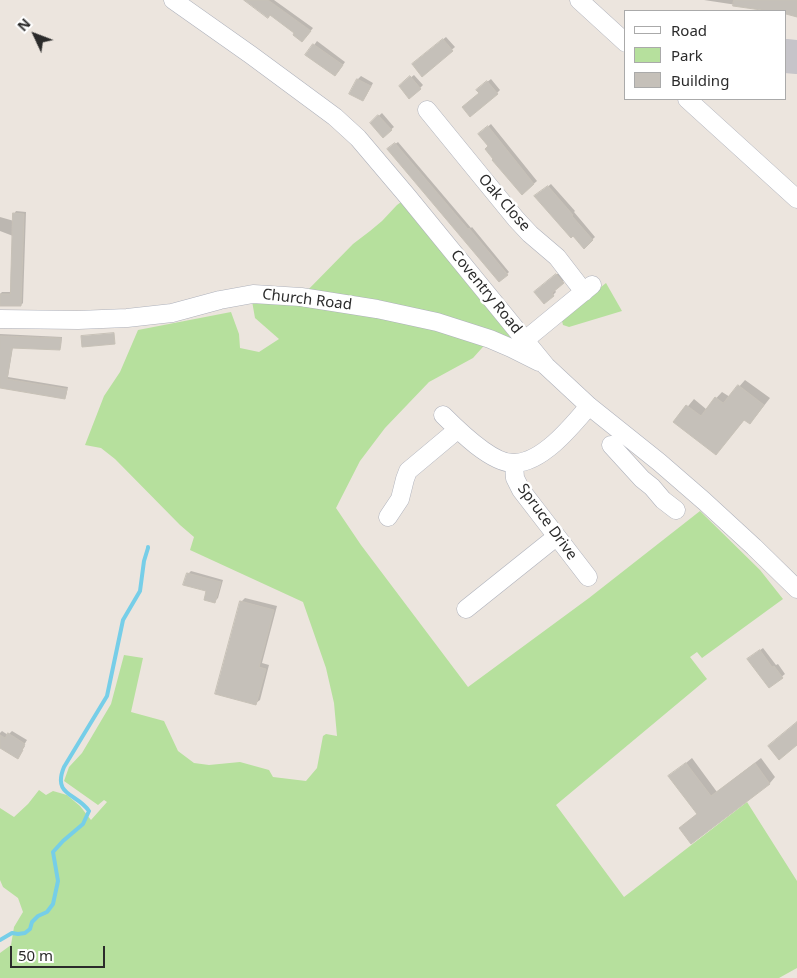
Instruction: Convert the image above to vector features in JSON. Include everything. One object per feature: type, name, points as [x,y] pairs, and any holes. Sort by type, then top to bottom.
[{"type":"street","name":"Coventry Road","points":[[173,0],[251,54],[358,138],[403,190],[546,366],[589,406],[669,472],[747,541],[797,589]]},
{"type":"street","points":[[579,0],[624,41]]},
{"type":"street","points":[[688,100],[797,199]]},
{"type":"street","name":"Oak Close","points":[[426,110],[530,234],[588,288],[525,340]]},
{"type":"street","name":"Church Road","points":[[0,319],[78,320],[132,318],[172,313],[220,300],[252,294],[301,297],[377,309],[437,322],[490,339],[546,366]]},
{"type":"street","points":[[443,415],[457,430],[493,457],[514,464],[528,460],[554,443],[589,406]]},
{"type":"street","points":[[388,517],[400,499],[408,471],[457,430]]},
{"type":"street","points":[[612,445],[642,479],[676,510]]},
{"type":"street","name":"Spruce Drive","points":[[514,464],[516,478],[521,490],[588,577]]},
{"type":"street","points":[[652,487],[669,472]]},
{"type":"street","points":[[466,608],[556,537]]},
{"type":"green space","points":[[408,197],[546,366],[490,339],[473,358],[429,382],[385,428],[360,461],[336,508],[361,545],[468,687],[589,598],[700,511],[760,570],[783,599],[702,658],[697,652],[690,657],[707,679],[556,805],[624,897],[747,802],[797,881],[797,968],[779,978],[0,978],[0,953],[11,945],[14,927],[23,912],[18,898],[3,887],[0,880],[0,808],[14,817],[39,790],[46,795],[53,791],[67,795],[80,806],[91,820],[107,802],[104,800],[98,805],[64,781],[69,767],[82,753],[111,704],[124,655],[143,658],[131,712],[164,721],[178,751],[194,763],[209,765],[240,762],[269,770],[273,777],[306,781],[317,768],[323,736],[326,734],[337,736],[334,703],[326,668],[303,602],[190,550],[194,537],[115,459],[101,448],[85,445],[104,396],[120,372],[138,330],[231,312],[239,334],[240,348],[259,352],[279,339],[255,318],[252,301],[301,297],[353,244]]},
{"type":"green space","points":[[606,283],[622,311],[569,327],[563,325],[564,317]]},
{"type":"building","points":[[244,0],[268,0],[311,31],[302,42],[293,35],[294,33],[270,15],[268,18]]},
{"type":"building","points":[[734,0],[797,0],[797,17],[787,14],[787,10],[761,10],[733,6]]},
{"type":"building","points":[[443,39],[453,51],[422,77],[412,64]]},
{"type":"building","points":[[313,44],[343,65],[335,76],[305,55]]},
{"type":"building","points":[[410,76],[421,89],[409,99],[399,86]]},
{"type":"building","points":[[357,79],[371,86],[363,101],[349,94]]},
{"type":"building","points":[[487,81],[498,94],[470,117],[462,107],[479,93],[476,90]]},
{"type":"building","points":[[378,115],[392,130],[383,138],[370,123]]},
{"type":"building","points":[[488,126],[534,184],[522,195],[485,149],[488,146],[478,134]]},
{"type":"building","points":[[395,143],[508,275],[499,282],[387,149]]},
{"type":"building","points":[[548,186],[593,240],[584,249],[573,236],[571,238],[534,196]]},
{"type":"building","points":[[13,213],[24,214],[21,306],[0,306],[0,294],[10,294]]},
{"type":"building","points":[[556,274],[564,283],[552,293],[554,296],[544,304],[534,292]]},
{"type":"building","points":[[114,333],[115,344],[82,347],[81,336]]},
{"type":"building","points":[[0,336],[61,338],[60,350],[12,348],[7,379],[67,389],[65,399],[0,388]]},
{"type":"building","points":[[738,385],[764,405],[750,424],[744,420],[716,455],[673,422],[686,405],[701,416],[715,397],[723,403]]},
{"type":"building","points":[[187,573],[221,582],[215,603],[204,600],[206,591],[183,585]]},
{"type":"building","points":[[240,601],[274,610],[259,667],[266,669],[256,705],[215,694]]},
{"type":"building","points":[[760,650],[772,667],[774,666],[783,678],[769,688],[747,659]]},
{"type":"building","points":[[797,722],[797,745],[779,760],[768,746]]},
{"type":"building","points":[[8,733],[25,744],[18,759],[0,748],[0,735],[5,738]]},
{"type":"building","points":[[686,763],[711,796],[755,763],[770,784],[691,844],[679,828],[697,814],[668,776]]},
{"type":"waterway","points":[[0,940],[12,933],[25,933],[30,929],[32,922],[38,916],[47,912],[53,904],[58,881],[53,852],[83,824],[89,811],[63,789],[61,776],[64,767],[107,696],[123,620],[140,591],[148,547]]},
{"type":"taxiway","points":[[787,56],[797,57]]}]
